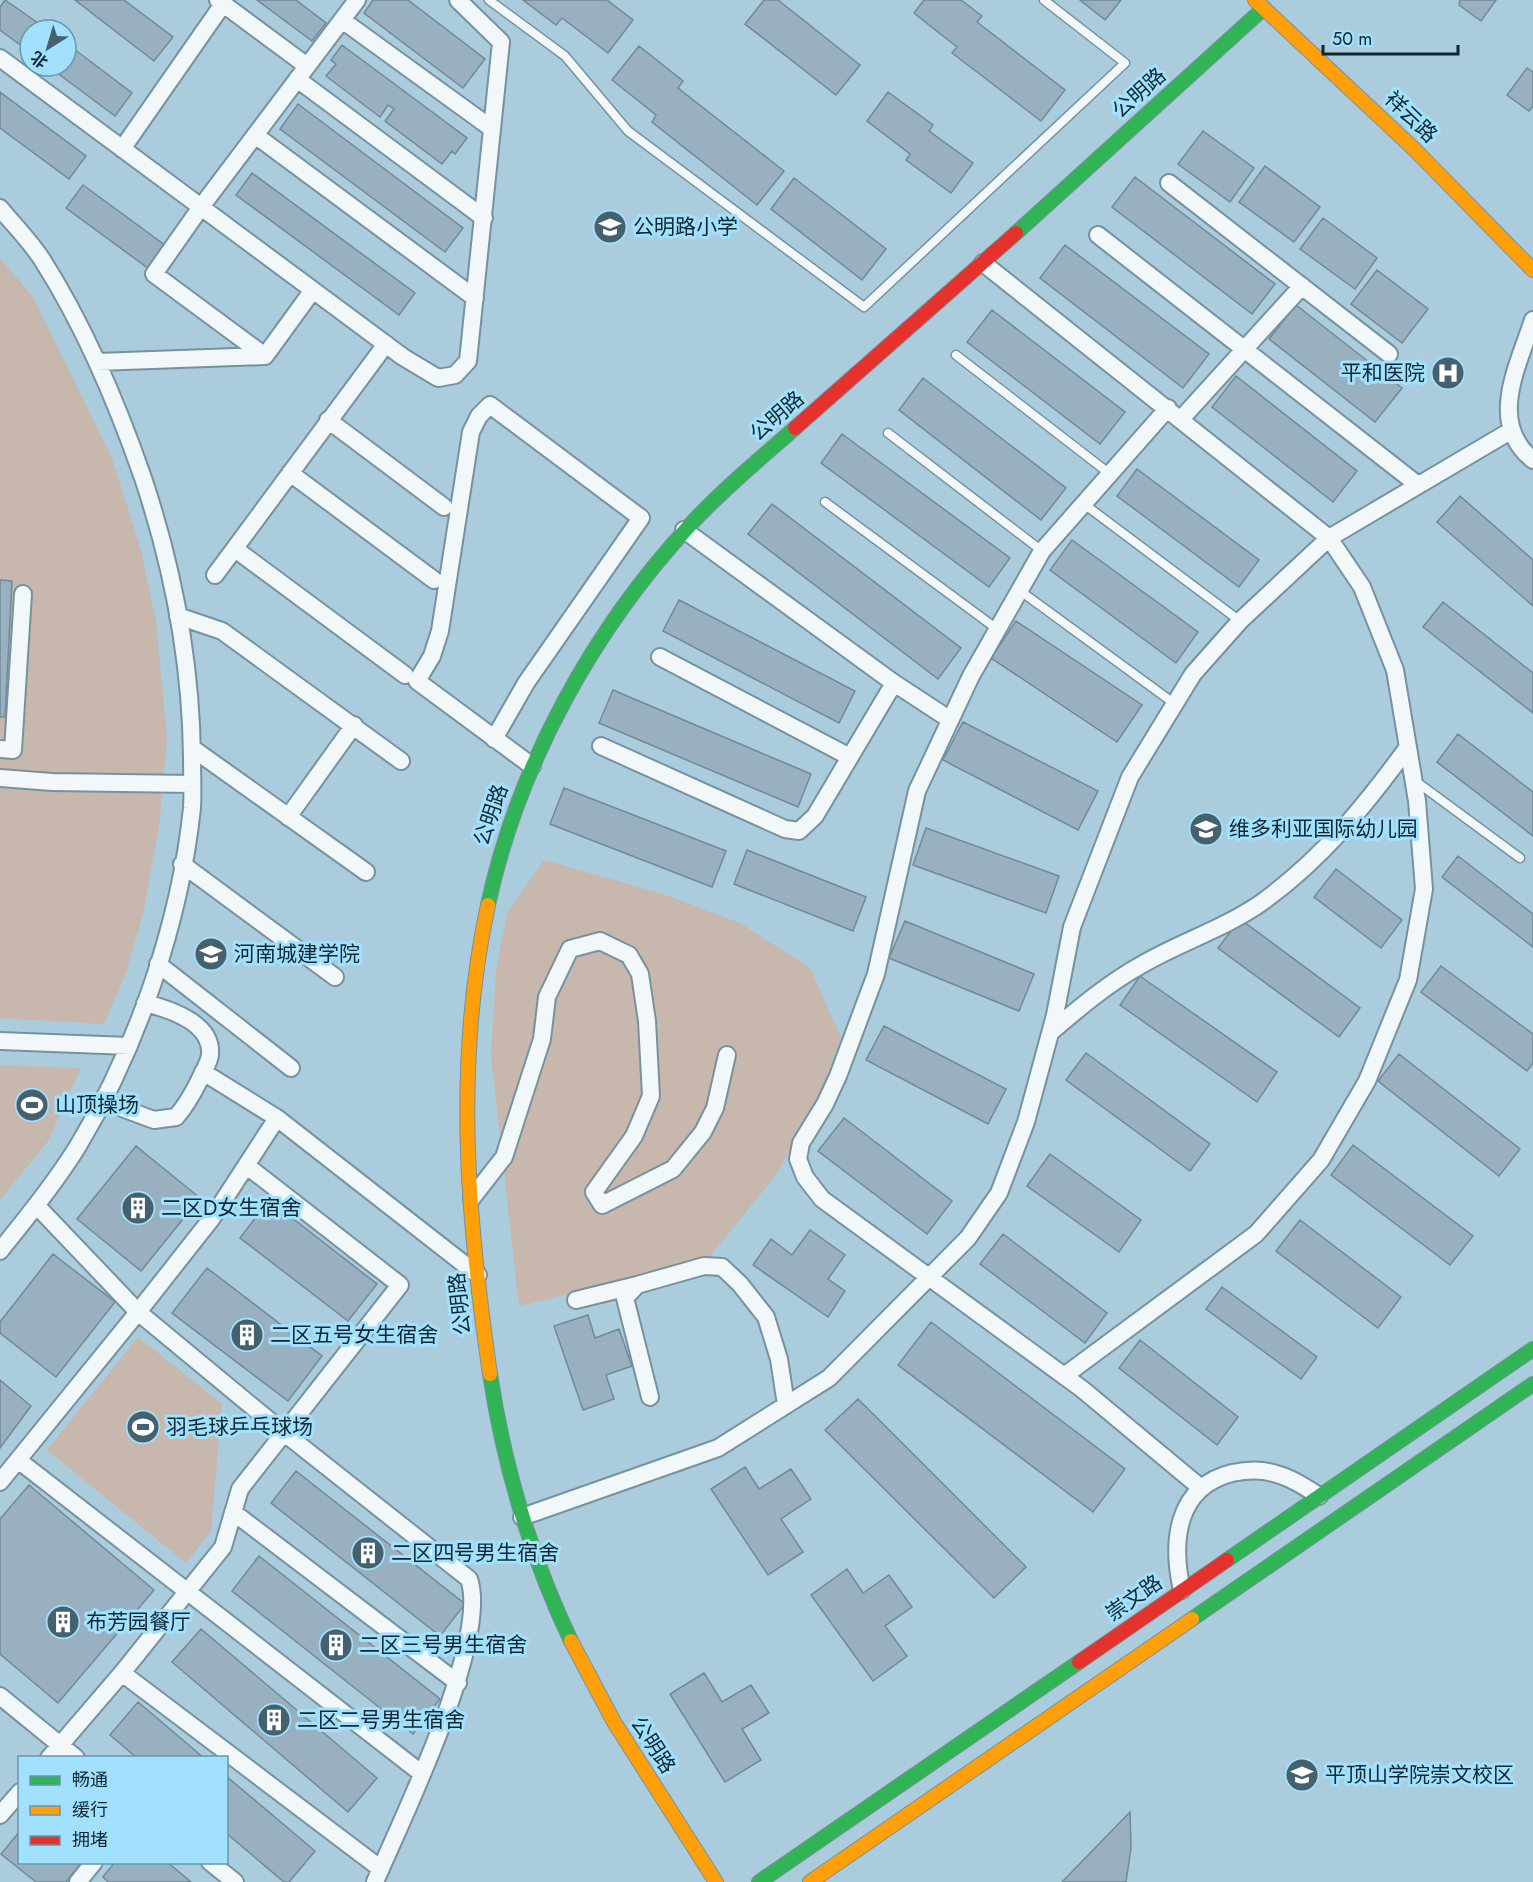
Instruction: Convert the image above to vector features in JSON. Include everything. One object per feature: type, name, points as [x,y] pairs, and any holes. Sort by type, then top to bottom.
[{"type":"street","points":[[0,58],[386,344],[438,378],[455,375],[468,361],[501,42],[458,0]]},
{"type":"street","points":[[265,356],[154,274],[201,207],[342,20],[353,1]]},
{"type":"street","points":[[122,149],[220,2],[302,72],[484,218]]},
{"type":"street","name":"公明路","points":[[717,1882],[607,1713],[587,1678],[559,1617],[522,1516],[496,1415],[478,1275],[465,1124],[465,1083],[475,966],[490,888],[510,818],[532,766],[582,669],[642,582],[684,530],[739,477],[983,263],[1260,4]]},
{"type":"street","name":"祥云路","points":[[1260,4],[1413,148],[1533,270]]},
{"type":"street","points":[[342,20],[491,128]]},
{"type":"street","points":[[255,135],[475,298]]},
{"type":"street","points":[[1168,183],[1389,354]]},
{"type":"street","points":[[0,208],[41,259],[75,315],[98,362],[134,452],[154,513],[178,616],[188,674],[192,748],[192,808],[182,864],[158,964],[129,1046],[103,1101],[76,1149],[0,1251]]},
{"type":"street","points":[[1098,235],[1418,485]]},
{"type":"street","points":[[983,263],[1175,413],[1329,538],[1362,587],[1395,670],[1414,779],[1424,889],[1408,980],[1367,1081],[1321,1160],[1256,1234],[1064,1376]]},
{"type":"street","points":[[1202,1488],[1064,1376],[822,1199],[805,1177],[798,1160],[801,1143],[825,1104],[838,1076],[876,974],[917,791],[949,719],[997,628],[1042,551],[1110,474],[1244,349],[1302,286]]},
{"type":"street","points":[[265,356],[313,290]]},
{"type":"street","points":[[1533,320],[1512,383],[1507,415],[1516,444],[1533,460]]},
{"type":"street","points":[[215,575],[386,344]]},
{"type":"street","points":[[98,362],[265,356]]},
{"type":"street","points":[[494,739],[526,682],[641,518],[490,405],[479,417],[471,432],[440,632],[432,656],[417,681],[494,739],[532,766]]},
{"type":"street","points":[[328,420],[444,507]]},
{"type":"street","points":[[522,1516],[718,1448],[829,1378],[968,1238],[999,1194],[1026,1122],[1051,1032],[1072,927],[1130,777],[1193,674],[1240,621],[1329,538],[1512,430]]},
{"type":"street","points":[[290,473],[434,580]]},
{"type":"street","points":[[684,530],[894,683],[949,719]]},
{"type":"street","points":[[235,549],[405,675]]},
{"type":"street","points":[[0,749],[13,750],[23,594]]},
{"type":"street","points":[[178,616],[222,631],[354,725],[400,761]]},
{"type":"street","points":[[660,657],[850,757]]},
{"type":"street","points":[[601,747],[785,829],[799,831],[815,816],[894,683]]},
{"type":"street","points":[[288,817],[354,725]]},
{"type":"street","points":[[1051,1032],[1085,1003],[1142,964],[1258,904],[1298,873],[1357,815],[1408,747]]},
{"type":"street","points":[[192,748],[366,872]]},
{"type":"street","points":[[0,778],[52,782],[192,784]]},
{"type":"street","points":[[182,864],[335,977]]},
{"type":"street","points":[[472,1198],[504,1157],[542,1039],[547,997],[570,949],[600,941],[629,955],[640,974],[647,1022],[651,1096],[634,1136],[609,1167],[594,1192],[602,1205],[674,1169],[703,1132],[711,1116],[727,1055]]},
{"type":"street","points":[[158,964],[291,1068]]},
{"type":"street","points":[[103,1101],[154,1120],[177,1117],[186,1106],[203,1072],[210,1054],[203,1031],[173,1011],[145,1003]]},
{"type":"street","points":[[0,1041],[129,1046]]},
{"type":"street","points":[[203,1072],[277,1118],[478,1275]]},
{"type":"street","points":[[0,1482],[212,1218],[277,1118]]},
{"type":"street","points":[[54,1751],[122,1673],[223,1547],[240,1489],[283,1431],[400,1285],[247,1166]]},
{"type":"street","points":[[36,1205],[138,1312],[283,1431],[469,1578],[472,1588],[473,1616],[458,1683],[378,1876],[228,1757]]},
{"type":"street","points":[[576,1300],[704,1266],[722,1267],[740,1284],[766,1317],[779,1359],[786,1405]]},
{"type":"street","points":[[636,1285],[625,1298],[650,1397]]},
{"type":"street","name":"崇文路","points":[[759,1882],[1533,1349]]},
{"type":"street","points":[[810,1882],[1533,1384]]},
{"type":"street","points":[[18,1460],[421,1773]]},
{"type":"street","points":[[1182,1590],[1175,1563],[1180,1522],[1187,1506],[1202,1488],[1218,1477],[1259,1470],[1293,1481],[1319,1496]]},
{"type":"street","points":[[233,1512],[458,1683]]},
{"type":"street","points":[[122,1673],[227,1756]]},
{"type":"street","points":[[0,1696],[54,1751],[70,1756]]},
{"type":"street","points":[[0,1815],[18,1794]]},
{"type":"street","points":[[78,1882],[93,1864]]},
{"type":"street","points":[[211,1864],[235,1882]]},
{"type":"lane","points":[[489,0],[565,56],[628,131],[864,307],[1125,63],[1044,0]]},
{"type":"lane","points":[[956,355],[1110,474]]},
{"type":"lane","points":[[888,433],[1042,551]]},
{"type":"lane","points":[[825,502],[997,628]]},
{"type":"lane","points":[[1084,504],[1240,621]]},
{"type":"lane","points":[[1019,590],[1175,704]]},
{"type":"lane","points":[[1414,779],[1520,858]]},
{"type":"shaded area","points":[[0,258],[33,297],[112,458],[141,550],[156,622],[167,737],[160,818],[144,910],[125,976],[104,1024],[0,1018]]},
{"type":"shaded area","points":[[544,860],[663,894],[740,923],[810,968],[841,1038],[813,1112],[773,1179],[704,1263],[519,1306],[491,1054],[496,972],[507,913]]},
{"type":"shaded area","name":"山顶操场","points":[[0,1065],[81,1068],[48,1141],[0,1200]]},
{"type":"shaded area","name":"羽毛球乒乓球场","points":[[138,1337],[222,1404],[211,1531],[186,1563],[47,1450]]},
{"type":"building","points":[[5,0],[31,18],[18,18],[18,43],[0,30],[0,7]]},
{"type":"building","points":[[75,0],[124,0],[173,37],[154,61]]},
{"type":"building","points":[[257,0],[296,0],[326,23],[312,41]]},
{"type":"building","points":[[373,0],[408,0],[485,59],[463,88],[364,13]]},
{"type":"building","points":[[523,0],[607,0],[633,20],[608,53],[562,18],[556,25]]},
{"type":"building","points":[[764,0],[778,0],[860,65],[836,95],[745,24]]},
{"type":"building","points":[[924,0],[961,0],[982,16],[977,22],[1065,90],[1041,121],[952,53],[957,47],[914,13]]},
{"type":"building","points":[[1080,0],[1121,0],[1105,20]]},
{"type":"building","points":[[1460,0],[1496,0],[1481,21],[1459,5]]},
{"type":"building","points":[[342,45],[467,138],[455,154],[452,151],[442,164],[385,121],[394,109],[388,105],[380,117],[326,76],[336,64],[331,60]]},
{"type":"building","points":[[639,46],[683,81],[678,88],[784,171],[757,205],[652,122],[656,115],[612,80]]},
{"type":"building","points":[[78,52],[132,93],[115,116],[64,78],[78,78]]},
{"type":"building","points":[[1527,68],[1533,72],[1533,106],[1529,111],[1507,95]]},
{"type":"building","points":[[0,92],[86,156],[69,179],[0,128]]},
{"type":"building","points":[[888,92],[933,125],[929,131],[973,163],[951,193],[906,160],[910,154],[867,121]]},
{"type":"building","points":[[298,104],[463,228],[445,252],[280,129]]},
{"type":"building","points":[[1203,131],[1254,168],[1230,202],[1178,164]]},
{"type":"building","points":[[1265,166],[1320,207],[1294,242],[1239,202]]},
{"type":"building","points":[[252,173],[415,293],[399,315],[236,195]]},
{"type":"building","points":[[1135,177],[1275,284],[1252,314],[1112,207]]},
{"type":"building","points":[[794,178],[886,249],[862,280],[771,209]]},
{"type":"building","points":[[83,185],[166,246],[149,269],[66,208]]},
{"type":"building","points":[[1323,218],[1377,258],[1355,289],[1300,249]]},
{"type":"building","points":[[1065,245],[1209,354],[1183,388],[1040,278]]},
{"type":"building","points":[[1377,270],[1428,309],[1402,343],[1351,304]]},
{"type":"building","points":[[1296,305],[1402,388],[1375,422],[1269,339]]},
{"type":"building","points":[[992,310],[1125,412],[1100,444],[967,342]]},
{"type":"building","points":[[1236,376],[1357,471],[1333,502],[1212,407]]},
{"type":"building","points":[[923,378],[1066,488],[1041,520],[899,410]]},
{"type":"building","points":[[842,434],[1010,558],[989,587],[821,463]]},
{"type":"building","points":[[1137,469],[1259,560],[1239,587],[1117,496]]},
{"type":"building","points":[[1460,496],[1533,560],[1533,606],[1437,522]]},
{"type":"building","points":[[772,504],[961,648],[938,679],[748,534]]},
{"type":"building","points":[[1072,540],[1198,632],[1176,663],[1050,570]]},
{"type":"building","points":[[0,580],[12,581],[5,717],[0,717]]},
{"type":"building","points":[[679,600],[855,691],[839,723],[663,631]]},
{"type":"building","points":[[1443,602],[1533,673],[1533,713],[1423,627]]},
{"type":"building","points":[[1016,621],[1142,705],[1117,742],[991,658]]},
{"type":"building","points":[[613,690],[811,774],[798,807],[599,723]]},
{"type":"building","points":[[963,722],[1098,791],[1078,830],[943,760]]},
{"type":"building","points":[[1458,734],[1533,792],[1533,836],[1437,762]]},
{"type":"building","points":[[564,788],[726,851],[712,887],[550,824]]},
{"type":"building","points":[[926,828],[1059,876],[1046,913],[913,865]]},
{"type":"building","points":[[747,850],[866,897],[853,931],[734,884]]},
{"type":"building","points":[[1458,856],[1533,914],[1533,947],[1442,877]]},
{"type":"building","points":[[1336,869],[1402,920],[1381,948],[1314,897]]},
{"type":"building","points":[[1240,919],[1360,1008],[1339,1037],[1218,948]]},
{"type":"building","points":[[905,921],[1034,974],[1019,1011],[889,958]]},
{"type":"building","points":[[1441,966],[1533,1034],[1533,1063],[1527,1071],[1421,992]]},
{"type":"building","points":[[1140,976],[1277,1072],[1257,1102],[1120,1005]]},
{"type":"building","points":[[884,1026],[1006,1089],[988,1124],[866,1060]]},
{"type":"building","points":[[1086,1053],[1210,1144],[1190,1171],[1066,1080]]},
{"type":"building","points":[[1399,1054],[1520,1149],[1499,1176],[1378,1081]]},
{"type":"building","points":[[844,1118],[952,1201],[927,1234],[818,1151]]},
{"type":"building","points":[[1353,1145],[1473,1236],[1450,1265],[1331,1175]]},
{"type":"building","name":"二区D女生宿舍","points":[[136,1146],[200,1198],[141,1271],[77,1219]]},
{"type":"building","points":[[1050,1154],[1141,1220],[1119,1252],[1027,1186]]},
{"type":"building","points":[[269,1200],[377,1284],[348,1321],[240,1238]]},
{"type":"building","points":[[1300,1220],[1401,1297],[1378,1328],[1276,1251]]},
{"type":"building","points":[[810,1230],[845,1255],[828,1279],[845,1291],[828,1317],[753,1265],[771,1239],[792,1255]]},
{"type":"building","points":[[1003,1234],[1107,1313],[1085,1343],[980,1264]]},
{"type":"building","points":[[53,1254],[115,1302],[56,1377],[0,1333],[0,1322]]},
{"type":"building","name":"二区五号女生宿舍","points":[[207,1268],[322,1356],[288,1401],[172,1313]]},
{"type":"building","points":[[1222,1287],[1317,1357],[1301,1379],[1206,1309]]},
{"type":"building","points":[[588,1315],[595,1338],[619,1329],[632,1366],[606,1375],[614,1399],[583,1410],[554,1326]]},
{"type":"building","points":[[931,1322],[1125,1469],[1093,1512],[898,1365]]},
{"type":"building","points":[[1140,1340],[1238,1417],[1217,1445],[1119,1368]]},
{"type":"building","points":[[0,1380],[31,1406],[0,1448]]},
{"type":"building","points":[[858,1399],[1026,1567],[994,1598],[825,1430]]},
{"type":"building","points":[[745,1467],[759,1489],[791,1469],[811,1499],[781,1519],[803,1552],[768,1575],[711,1489]]},
{"type":"building","name":"二区四号男生宿舍","points":[[296,1471],[465,1604],[440,1636],[271,1503]]},
{"type":"building","name":"布芳园餐厅","points":[[29,1485],[154,1590],[58,1703],[0,1654],[0,1519]]},
{"type":"building","name":"二区三号男生宿舍","points":[[259,1556],[440,1699],[413,1734],[232,1591]]},
{"type":"building","points":[[847,1569],[863,1593],[889,1575],[912,1607],[885,1626],[907,1656],[873,1681],[811,1595]]},
{"type":"building","name":"二区二号男生宿舍","points":[[201,1629],[377,1778],[348,1812],[172,1662]]},
{"type":"building","points":[[704,1673],[722,1702],[751,1685],[769,1713],[742,1729],[761,1760],[725,1782],[670,1694]]},
{"type":"building","points":[[138,1702],[202,1756],[135,1756],[110,1735]]},
{"type":"building","points":[[228,1778],[315,1851],[289,1882],[284,1882],[228,1835]]},
{"type":"building","points":[[1130,1812],[1131,1848],[1126,1882],[1062,1882]]},
{"type":"building","points":[[18,1833],[18,1864],[80,1864],[66,1882],[36,1882],[1,1854]]},
{"type":"building","points":[[113,1864],[169,1864],[191,1882],[108,1882],[103,1877]]},
{"type":"traffic: fast","points":[[1016,233],[1264,8]]},
{"type":"traffic: fast","points":[[488,905],[501,853],[540,750],[564,701],[592,653],[656,564],[691,524],[729,486],[795,428]]},
{"type":"traffic: fast","points":[[1227,1560],[1533,1349]]},
{"type":"traffic: fast","points":[[490,1374],[511,1477],[531,1544],[571,1641]]},
{"type":"traffic: fast","points":[[1192,1619],[1533,1384]]},
{"type":"traffic: fast","points":[[759,1882],[1079,1662]]},
{"type":"traffic: slow","points":[[1255,0],[1413,148],[1533,270]]},
{"type":"traffic: slow","points":[[488,905],[477,964],[471,1022],[468,1140],[475,1257],[490,1374]]},
{"type":"traffic: slow","points":[[810,1882],[1192,1619]]},
{"type":"traffic: slow","points":[[571,1641],[614,1722],[716,1882]]},
{"type":"traffic: jam","points":[[795,428],[1016,233]]},
{"type":"traffic: jam","points":[[1079,1662],[1227,1560]]},
{"type":"place","name":"公明路小学","points":[[610,227]]},
{"type":"place","name":"平和医院","points":[[1448,373]]},
{"type":"place","name":"维多利亚国际幼儿园","points":[[1206,829]]},
{"type":"place","name":"河南城建学院","points":[[211,954]]},
{"type":"place","name":"山顶操场","points":[[32,1105]]},
{"type":"place","name":"二区D女生宿舍","points":[[138,1208]]},
{"type":"place","name":"二区五号女生宿舍","points":[[247,1335]]},
{"type":"place","name":"羽毛球乒乓球场","points":[[143,1427]]},
{"type":"place","name":"二区四号男生宿舍","points":[[368,1553]]},
{"type":"place","name":"布芳园餐厅","points":[[63,1622]]},
{"type":"place","name":"二区三号男生宿舍","points":[[336,1645]]},
{"type":"place","name":"二区二号男生宿舍","points":[[274,1720]]},
{"type":"place","name":"平顶山学院崇文校区","points":[[1302,1775]]}]
